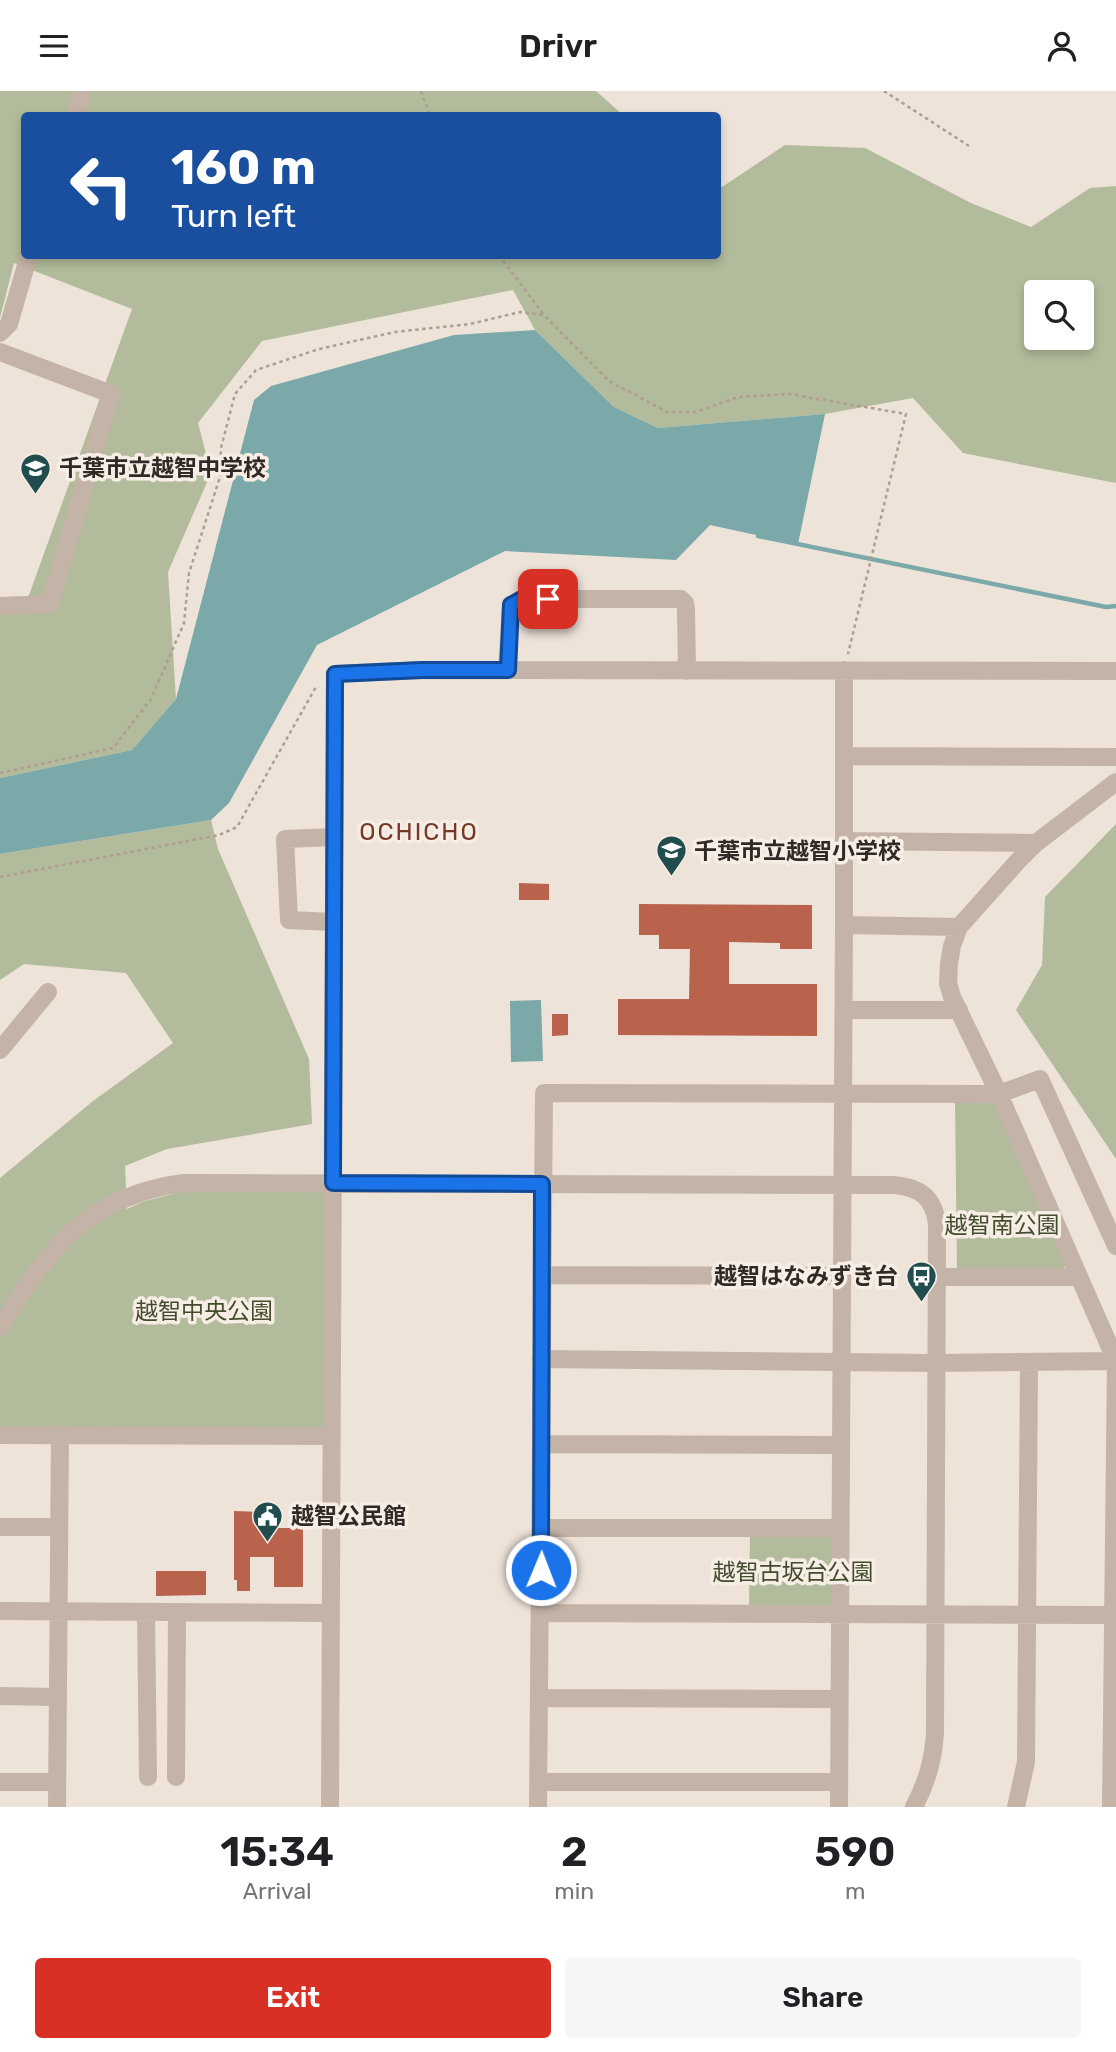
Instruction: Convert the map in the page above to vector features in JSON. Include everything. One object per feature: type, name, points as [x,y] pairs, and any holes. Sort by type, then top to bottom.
[{"type":"street","points":[[76,112],[83,91]]},
{"type":"street","points":[[0,333],[9,324],[28,259]]},
{"type":"street","points":[[0,352],[111,394],[50,604],[0,606]]},
{"type":"street","points":[[508,670],[511,605],[515,601],[681,599],[686,610],[687,671]]},
{"type":"street","points":[[330,1807],[335,674],[422,670],[1116,671]]},
{"type":"street","points":[[839,1807],[844,670]]},
{"type":"street","points":[[844,756],[1116,757]]},
{"type":"street","points":[[1111,1807],[1116,1361],[948,983],[952,946],[959,927],[1036,843],[1116,782]]},
{"type":"street","points":[[334,837],[285,839],[289,920],[334,922]]},
{"type":"street","points":[[844,841],[1036,843]]},
{"type":"street","points":[[844,925],[959,927]]},
{"type":"street","points":[[0,1050],[48,992]]},
{"type":"street","points":[[844,1010],[959,1010]]},
{"type":"street","points":[[538,1807],[544,1093],[999,1094],[1040,1079],[1116,1246]]},
{"type":"street","points":[[0,1328],[27,1284],[64,1237],[90,1217],[140,1192],[183,1183],[894,1185],[920,1190],[935,1210],[935,1615],[933,1759],[927,1781],[914,1807]]},
{"type":"street","points":[[541,1275],[841,1276]]},
{"type":"street","points":[[936,1277],[1078,1277]]},
{"type":"street","points":[[541,1359],[936,1363],[1116,1361]]},
{"type":"street","points":[[1016,1807],[1026,1762],[1029,1362]]},
{"type":"street","points":[[57,1807],[60,1434]]},
{"type":"street","points":[[0,1435],[332,1436]]},
{"type":"street","points":[[541,1444],[840,1445]]},
{"type":"street","points":[[0,1527],[59,1527]]},
{"type":"street","points":[[541,1528],[840,1528]]},
{"type":"street","points":[[0,1611],[331,1613]]},
{"type":"street","points":[[146,1612],[148,1777]]},
{"type":"street","points":[[176,1777],[177,1612]]},
{"type":"street","points":[[540,1613],[1114,1615]]},
{"type":"street","points":[[0,1696],[57,1697]]},
{"type":"street","points":[[539,1698],[839,1699]]},
{"type":"street","points":[[148,1739],[176,1738]]},
{"type":"street","points":[[0,1781],[57,1782]]},
{"type":"street","points":[[538,1782],[839,1782]]},
{"type":"path","points":[[421,91],[429,112]]},
{"type":"path","points":[[884,91],[970,146]]},
{"type":"path","points":[[502,259],[544,316],[609,381],[667,412],[695,412],[738,397],[789,394],[906,414],[844,670]]},
{"type":"path","points":[[0,773],[113,748],[151,699],[184,623],[189,573],[220,477],[221,448],[231,406],[235,394],[256,370],[319,349],[395,332],[470,324],[520,312],[544,316]]},
{"type":"path","points":[[0,877],[219,835],[237,827],[317,685],[335,674]]},
{"type":"green space","points":[[0,91],[596,91],[620,112],[21,112],[21,259],[721,259],[721,187],[785,145],[865,148],[971,203],[1031,227],[1090,188],[1116,186],[1116,483],[963,453],[913,398],[825,414],[658,428],[614,407],[535,330],[513,290],[262,341],[198,423],[211,473],[168,572],[176,699],[132,750],[0,778],[0,598],[28,598],[132,309],[14,263],[0,318]]},
{"type":"green space","name":"越智中央公園","points":[[211,820],[218,849],[309,1059],[312,1124],[167,1149],[125,1166],[127,1209],[142,1202],[187,1190],[328,1191],[324,1432],[0,1428],[0,1178],[93,1101],[173,1043],[126,973],[24,964],[0,980],[0,854]]},
{"type":"green space","points":[[1116,824],[1116,1159],[1016,1010],[1042,965],[1045,897]]},
{"type":"green space","name":"越智南公園","points":[[955,1101],[990,1101],[998,1106],[1069,1263],[1061,1270],[957,1270]]},
{"type":"green space","name":"越智古坂台公園","points":[[750,1535],[836,1537],[837,1608],[749,1607]]},
{"type":"water","points":[[535,330],[614,407],[658,428],[825,414],[798,544],[710,525],[676,560],[505,551],[317,645],[229,803],[211,820],[0,854],[0,778],[132,750],[176,699],[254,400],[271,386],[454,335]]},
{"type":"water","points":[[541,1000],[543,1061],[511,1062],[510,1001]]},
{"type":"building","points":[[519,883],[549,884],[549,900],[519,900]]},
{"type":"building","points":[[639,904],[812,905],[812,949],[780,949],[780,943],[729,942],[729,984],[817,984],[817,1036],[618,1035],[618,999],[689,999],[690,949],[659,949],[659,935],[639,935]]},
{"type":"building","points":[[552,1014],[568,1014],[568,1035],[552,1036]]},
{"type":"building","name":"越智公民館","points":[[234,1511],[263,1512],[263,1528],[303,1528],[303,1587],[274,1587],[274,1557],[250,1557],[250,1591],[237,1591],[237,1580],[234,1580]]},
{"type":"building","points":[[156,1571],[206,1571],[206,1595],[156,1596]]},
{"type":"waterway","points":[[759,532],[758,536],[1106,607],[1116,606]]},
{"type":"place","name":"千葉市立越智中学校","points":[[36,495]]},
{"type":"place","name":"千葉市立越智小学校","points":[[671,878]]},
{"type":"place","name":"越智はなみずき台","points":[[921,1303]]},
{"type":"place","name":"越智公民館","points":[[268,1543]]},
{"type":"district","name":"OCHICHO","points":[[419,832]]},
{"type":"route","points":[[541,1570],[542,1184],[333,1183],[335,674],[508,670],[511,605],[522,599],[548,599]]}]
